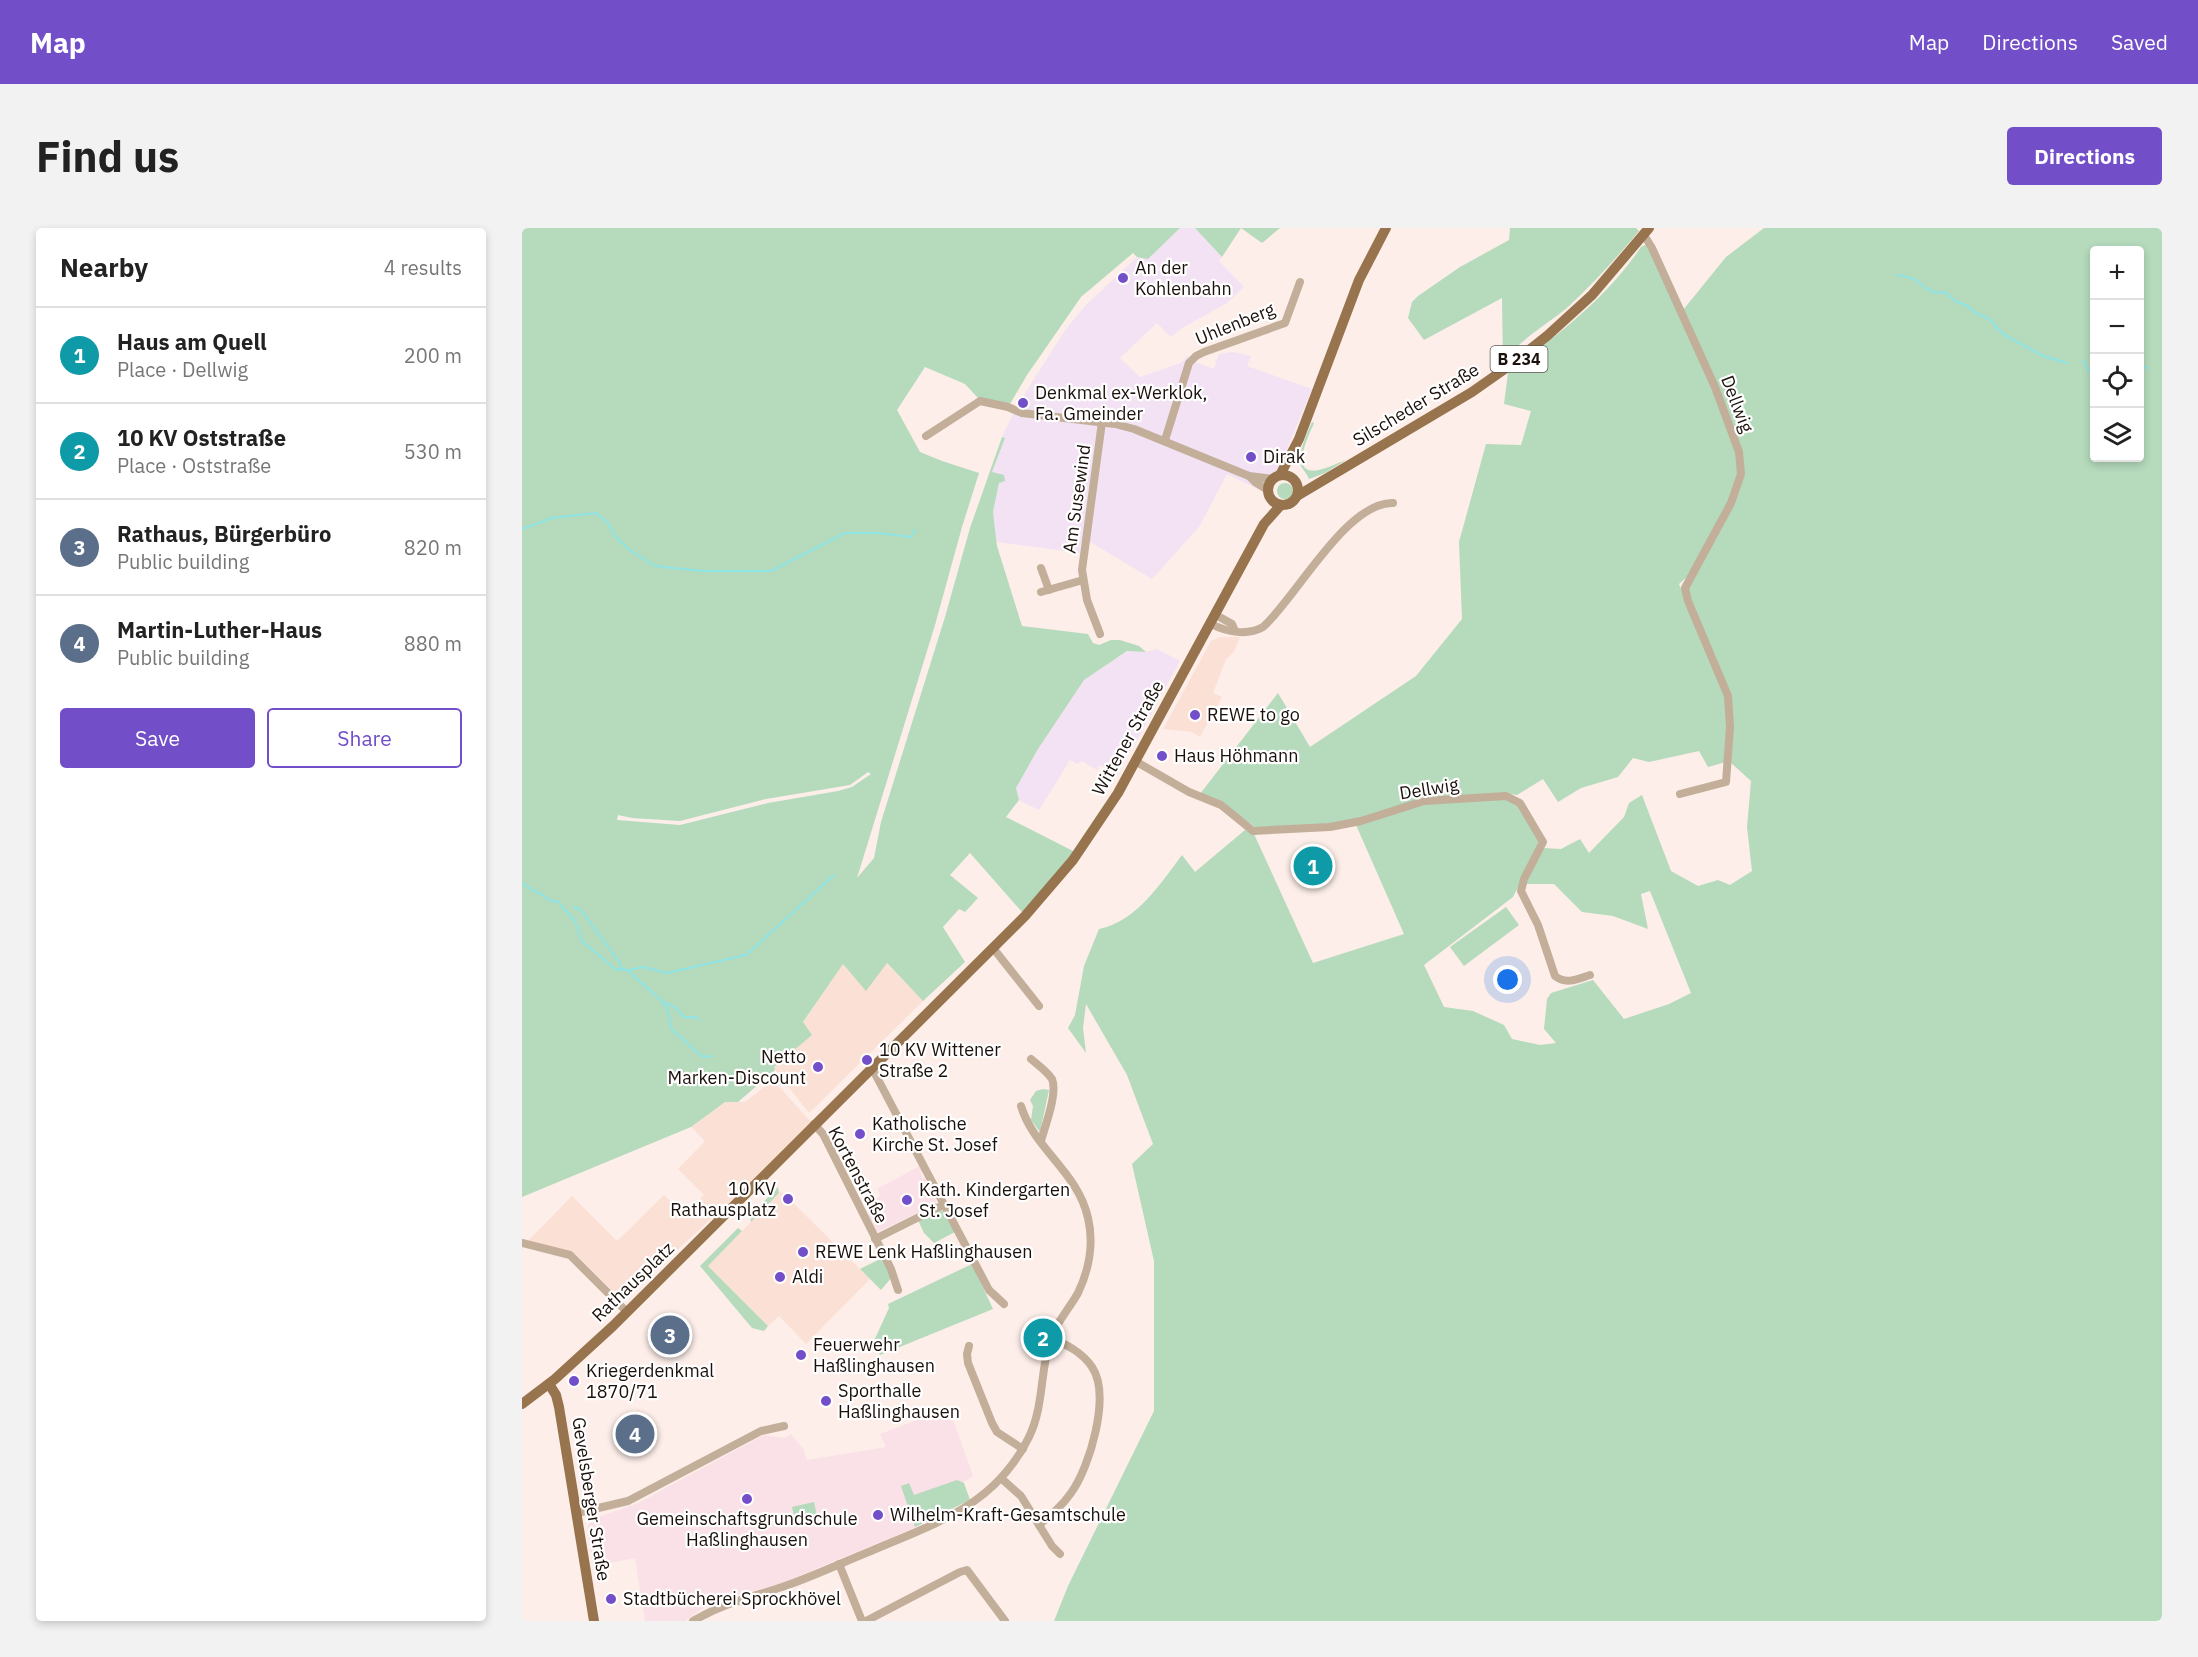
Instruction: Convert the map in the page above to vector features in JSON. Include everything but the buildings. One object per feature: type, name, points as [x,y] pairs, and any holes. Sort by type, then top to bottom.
[{"type":"main road","points":[[1299,439],[1293,473],[1297,496],[1291,503],[1274,498],[1277,477],[1299,439],[1359,280],[1386,228]]},
{"type":"main road","name":"Silscheder Straße","points":[[1297,496],[1472,392],[1509,366],[1585,302],[1619,266],[1646,231]]},
{"type":"main road","points":[[1277,477],[1288,476],[1295,481]]},
{"type":"main road","name":"Silscheder Straße","points":[[1295,481],[1323,479]]},
{"type":"main road","name":"Wittener Straße","points":[[814,1124],[1041,900],[1073,860],[1096,828],[1213,620],[1264,524],[1274,498]]},
{"type":"main road","name":"Rathausplatz","points":[[522,1404],[549,1384],[627,1312],[814,1124]]},
{"type":"main road","name":"Gevelsberger Straße","points":[[549,1384],[558,1403],[594,1621]]},
{"type":"street","name":"Dellwig","points":[[1646,231],[1723,407],[1739,452],[1741,474],[1731,503],[1685,588],[1688,601],[1728,696],[1730,727],[1726,782],[1680,794]]},
{"type":"street","name":"Uhlenberg","points":[[1165,440],[1192,359],[1204,352],[1286,323],[1300,282]]},
{"type":"street","points":[[926,436],[980,401],[1022,413],[1102,422],[1134,429],[1249,476],[1277,477]]},
{"type":"street","name":"Am Susewind","points":[[1100,634],[1083,580],[1102,422]]},
{"type":"street","points":[[1249,476],[1274,498]]},
{"type":"street","points":[[1213,620],[1226,631],[1252,632],[1263,627],[1342,533],[1379,505],[1393,503]]},
{"type":"street","name":"Am Susewind","points":[[1041,568],[1045,591],[1083,580]]},
{"type":"street","name":"Dellwig","points":[[1135,760],[1189,792],[1221,805],[1253,831],[1330,827],[1361,821],[1408,805],[1433,800],[1499,796],[1514,798],[1526,810],[1543,842],[1524,879],[1521,891],[1538,926],[1555,976],[1559,980],[1570,981],[1590,975]]},
{"type":"street","points":[[993,948],[1039,1006]]},
{"type":"street","points":[[1031,1059],[1050,1076],[1054,1085],[1041,1141]]},
{"type":"street","points":[[872,1068],[989,1290],[1004,1304]]},
{"type":"street","points":[[693,1621],[731,1602],[783,1587],[948,1518],[979,1499],[1002,1479],[1023,1449],[1037,1416],[1051,1338],[1059,1321],[1078,1293],[1087,1271],[1090,1227],[1075,1185],[1027,1122],[1021,1106]]},
{"type":"street","name":"Kortenstraße","points":[[814,1124],[823,1134],[891,1269],[898,1290]]},
{"type":"street","name":"Kortenstraße","points":[[875,1239],[943,1204]]},
{"type":"street","points":[[522,1243],[570,1255],[627,1312]]},
{"type":"street","points":[[1039,1525],[1063,1503],[1080,1478],[1100,1408],[1098,1382],[1092,1367],[1077,1351],[1051,1338]]},
{"type":"street","points":[[969,1346],[968,1363],[992,1423],[997,1432],[1023,1449]]},
{"type":"street","points":[[577,1513],[628,1501],[761,1431],[784,1426]]},
{"type":"street","points":[[1002,1479],[1021,1496],[1052,1546],[1060,1554]]},
{"type":"street","points":[[839,1564],[862,1621]]},
{"type":"street","points":[[866,1621],[967,1570],[1005,1621]]},
{"type":"shaded area","points":[[1180,228],[1195,228],[1222,257],[1219,261],[1244,287],[1227,303],[1182,328],[1171,337],[1157,323],[1120,358],[1140,377],[1181,363],[1187,356],[1214,369],[1219,354],[1233,352],[1251,356],[1247,366],[1312,389],[1268,494],[1227,474],[1199,527],[1152,579],[1092,543],[1081,542],[1080,553],[997,542],[993,512],[999,483],[1004,481],[1004,476],[992,472],[1005,438],[1002,437],[1016,408],[1025,409],[1027,402],[1022,399],[1066,329],[1086,305],[1137,257],[1149,258]]},
{"type":"shaded area","points":[[1220,637],[1240,637],[1234,652],[1226,659],[1213,693],[1222,697],[1200,737],[1192,732],[1163,729],[1211,641]]},
{"type":"shaded area","points":[[1157,649],[1180,661],[1117,776],[1100,765],[1097,770],[1082,761],[1077,764],[1070,760],[1039,810],[1019,800],[1016,788],[1038,749],[1084,680],[1128,651],[1146,652]]},
{"type":"shaded area","points":[[843,963],[886,963],[923,1001],[809,1113],[773,1067],[812,1035],[803,1023]]},
{"type":"shaded area","points":[[773,1080],[812,1123],[622,1301],[572,1252],[527,1242],[572,1196],[617,1241],[664,1195],[685,1215],[704,1195],[678,1169],[705,1141],[691,1127],[725,1102],[745,1102]]},
{"type":"shaded area","name":"Kath. Kindergarten St. Josef","points":[[920,1166],[923,1171],[920,1172],[923,1178],[925,1177],[937,1203],[877,1232],[868,1214],[873,1211],[870,1207],[876,1203],[874,1200],[881,1196],[877,1189]]},
{"type":"shaded area","points":[[781,1191],[870,1279],[806,1344],[779,1316],[768,1326],[708,1266]]},
{"type":"shaded area","name":"Wilhelm-Kraft-Gesamtschule","points":[[949,1408],[973,1476],[943,1495],[950,1512],[928,1522],[779,1584],[728,1598],[703,1608],[685,1621],[645,1621],[635,1558],[593,1566],[587,1527],[593,1519],[638,1503],[764,1435],[785,1438],[791,1434],[804,1450],[807,1460],[886,1447],[880,1434]]},
{"type":"green space","points":[[522,228],[1180,228],[1148,259],[1137,257],[1133,253],[1081,297],[1027,375],[1010,404],[978,398],[965,384],[925,367],[897,410],[920,452],[979,473],[857,878],[874,858],[881,822],[945,617],[970,528],[1002,437],[1005,438],[992,472],[1004,475],[1005,481],[999,483],[993,512],[997,546],[1022,626],[1088,634],[1093,643],[1099,645],[1111,640],[1120,640],[1139,646],[1146,652],[1127,651],[1084,680],[1038,749],[1016,788],[1019,800],[1006,817],[1075,852],[1022,912],[970,853],[950,875],[978,898],[965,912],[959,909],[943,927],[965,962],[923,1001],[887,963],[866,991],[843,964],[803,1022],[812,1035],[738,1102],[725,1102],[691,1127],[522,1197]],"holes":[[[868,772],[871,774],[852,787],[838,791],[768,803],[680,825],[617,820],[618,815],[680,821],[766,799],[850,785]]]},
{"type":"green space","points":[[1195,228],[1241,228],[1222,257]]},
{"type":"green space","points":[[1241,228],[1280,228],[1262,243]]},
{"type":"green space","points":[[1510,228],[1636,228],[1639,231],[1578,297],[1524,340],[1503,365],[1502,298],[1424,340],[1408,318],[1412,302],[1460,267],[1509,240]]},
{"type":"green space","points":[[1764,228],[2162,228],[2162,1621],[1054,1621],[1068,1586],[1154,1411],[1154,1261],[1132,1164],[1153,1144],[1127,1075],[1086,1004],[1083,1028],[1086,1053],[1068,1028],[1075,1015],[1084,966],[1099,929],[1113,925],[1136,910],[1156,889],[1182,855],[1195,872],[1245,830],[1254,834],[1313,963],[1404,934],[1356,825],[1422,803],[1514,799],[1524,810],[1539,840],[1536,851],[1513,897],[1424,965],[1444,1007],[1473,1011],[1504,1025],[1512,1039],[1540,1045],[1556,1043],[1544,1029],[1547,999],[1551,993],[1593,980],[1624,1019],[1669,1004],[1691,993],[1650,891],[1641,894],[1648,929],[1613,916],[1582,912],[1554,884],[1526,884],[1542,848],[1561,849],[1580,839],[1589,853],[1624,817],[1629,803],[1642,795],[1671,871],[1698,886],[1718,880],[1730,885],[1752,871],[1747,827],[1751,781],[1730,762],[1732,715],[1729,691],[1687,589],[1698,567],[1679,584],[1726,697],[1728,716],[1726,762],[1708,767],[1699,751],[1649,762],[1633,758],[1618,777],[1581,788],[1558,802],[1543,779],[1517,795],[1504,793],[1419,800],[1364,818],[1325,826],[1255,827],[1220,802],[1200,794],[1278,693],[1310,747],[1416,676],[1462,619],[1459,542],[1486,444],[1521,445],[1531,411],[1504,404],[1508,373],[1597,300],[1641,247],[1647,244],[1703,365],[1706,361],[1683,310],[1726,257]]},
{"type":"green space","points":[[1312,422],[1314,423],[1303,453],[1304,467],[1319,470],[1346,460],[1325,473],[1309,479],[1301,466],[1300,457]]},
{"type":"green space","points":[[1285,483],[1293,491],[1285,499],[1277,491]]},
{"type":"green space","points":[[1506,907],[1519,925],[1464,966],[1450,947]]},
{"type":"green space","points":[[1049,1090],[1040,1132],[1031,1120],[1033,1106],[1030,1100],[1036,1091]]},
{"type":"green space","points":[[778,1187],[779,1193],[751,1222],[750,1216]]},
{"type":"green space","points":[[941,1209],[955,1232],[934,1243],[924,1233],[918,1220]]},
{"type":"green space","points":[[738,1228],[742,1231],[708,1266],[768,1326],[764,1331],[752,1328],[700,1266]]},
{"type":"green space","points":[[882,1258],[892,1277],[881,1290],[860,1269]]},
{"type":"green space","points":[[972,1264],[993,1309],[880,1355],[874,1341],[889,1308],[888,1304]]},
{"type":"green space","points":[[957,1480],[964,1483],[970,1500],[915,1527],[901,1486],[909,1483],[914,1495]]},
{"type":"green space","points":[[814,1502],[817,1516],[795,1520],[792,1507]]},
{"type":"waterway","points":[[1897,275],[1915,280],[1933,292],[1945,292],[1955,301],[1989,319],[2003,334],[2043,356],[2067,363]]},
{"type":"waterway","points":[[2083,361],[2090,371]]},
{"type":"waterway","points":[[522,529],[552,518],[596,513],[608,523],[616,537],[630,550],[655,566],[702,571],[771,571],[845,533],[878,533],[911,537],[915,530]]},
{"type":"waterway","points":[[628,970],[643,967],[667,973],[746,955],[834,875]]},
{"type":"waterway","points":[[522,883],[549,900],[558,902],[575,921],[582,941],[615,969],[627,970],[662,1001],[668,1012],[672,1030],[703,1057],[712,1056]]},
{"type":"waterway","points":[[574,907],[581,910],[623,970]]},
{"type":"waterway","points":[[663,1002],[676,1008],[684,1017],[695,1017],[699,1020]]},
{"type":"place","name":"An der Kohlenbahn","points":[[1123,278]]},
{"type":"place","name":"Denkmal ex-Werklok, Fa. Gmeinder","points":[[1023,403]]},
{"type":"place","name":"Dirak","points":[[1251,457]]},
{"type":"place","name":"REWE to go","points":[[1195,715]]},
{"type":"place","name":"Haus Höhmann","points":[[1162,756]]},
{"type":"place","name":"Haus am Quell","points":[[1313,866]]},
{"type":"place","name":"10 KV Wittener Straße 2","points":[[867,1060]]},
{"type":"place","name":"Netto Marken-Discount","points":[[818,1067]]},
{"type":"place","name":"Katholische Kirche St. Josef","points":[[860,1134]]},
{"type":"place","name":"10 KV Rathausplatz","points":[[788,1199]]},
{"type":"place","name":"Kath. Kindergarten St. Josef","points":[[907,1200]]},
{"type":"place","name":"REWE Lenk Haßlinghausen","points":[[803,1252]]},
{"type":"place","name":"Aldi","points":[[780,1277]]},
{"type":"place","name":"Rathaus, Bürgerbüro","points":[[670,1335]]},
{"type":"place","name":"10 KV Oststraße","points":[[1043,1338]]},
{"type":"place","name":"Feuerwehr Haßlinghausen","points":[[801,1355]]},
{"type":"place","name":"Kriegerdenkmal 1870/71","points":[[574,1381]]},
{"type":"place","name":"Sporthalle Haßlinghausen","points":[[826,1401]]},
{"type":"place","name":"Martin-Luther-Haus","points":[[635,1434]]},
{"type":"place","name":"Gemeinschaftsgrundschule Haßlinghausen","points":[[747,1499]]},
{"type":"place","name":"Wilhelm-Kraft-Gesamtschule","points":[[878,1515]]},
{"type":"place","name":"Stadtbücherei Sprockhövel","points":[[611,1599]]}]
